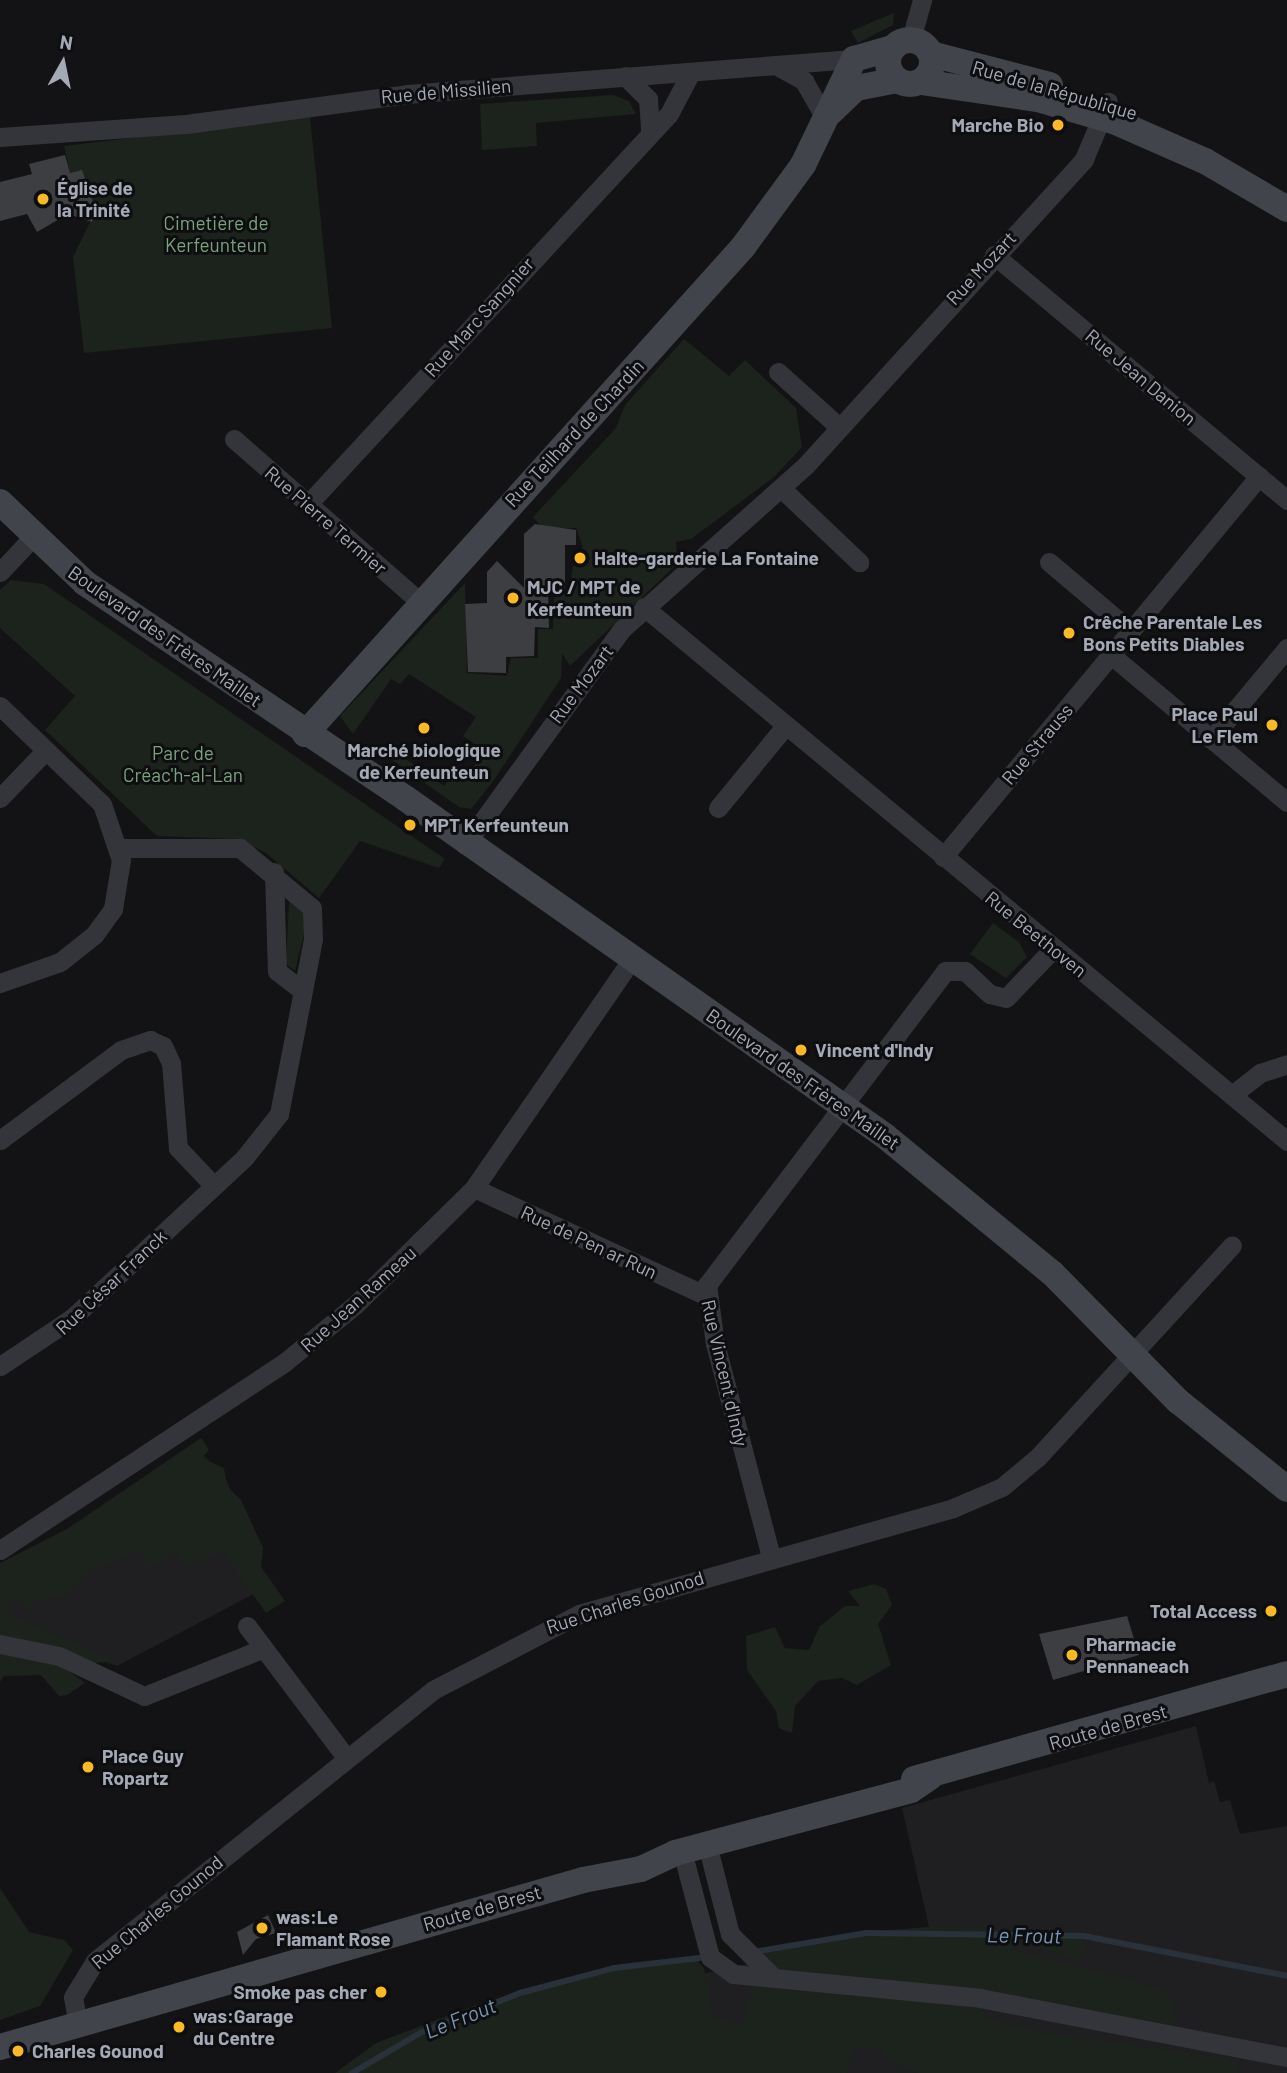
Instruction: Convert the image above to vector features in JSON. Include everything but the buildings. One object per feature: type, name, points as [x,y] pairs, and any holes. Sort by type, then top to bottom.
[{"type":"street","points":[[911,47],[930,72],[909,81],[888,62],[911,47],[922,0]]},
{"type":"street","name":"Rue de Missilien","points":[[0,137],[308,110],[407,94],[854,59],[911,47]]},
{"type":"street","name":"Rue de la République","points":[[911,47],[1105,110],[1177,130],[1287,190]]},
{"type":"street","name":"Rue Teilhard de Chardin","points":[[305,734],[419,601],[743,247],[799,172],[854,59]]},
{"type":"street","points":[[779,66],[804,81],[825,118]]},
{"type":"street","name":"Rue Marc Sangnier","points":[[308,504],[650,130],[675,107],[691,72]]},
{"type":"street","points":[[625,76],[650,103],[650,130]]},
{"type":"street","name":"Rue de la République","points":[[909,81],[1105,110],[1287,209]]},
{"type":"street","name":"Rue Teilhard de Chardin","points":[[825,118],[856,88],[909,81]]},
{"type":"street","name":"Rue Mozart","points":[[466,845],[590,670],[644,607],[781,488],[839,427],[1084,159],[1105,110]]},
{"type":"street","name":"Rue Jean Danion","points":[[994,255],[1287,500]]},
{"type":"street","points":[[778,372],[839,427]]},
{"type":"street","name":"Rue Pierre Termier","points":[[234,439],[419,601]]},
{"type":"street","name":"Rue Strauss","points":[[943,857],[1259,476]]},
{"type":"street","points":[[781,488],[859,562]]},
{"type":"street","name":"Boulevard des Frères Maillet","points":[[0,502],[33,537],[85,583],[305,734],[356,773],[466,845],[842,1104],[957,1193],[1130,1346],[1235,1453],[1287,1488]]},
{"type":"street","points":[[0,572],[33,537]]},
{"type":"street","points":[[1049,562],[1131,631]]},
{"type":"street","name":"Rue Beethoven","points":[[644,607],[1287,1141]]},
{"type":"street","points":[[1211,739],[1287,648]]},
{"type":"street","points":[[1111,655],[1287,802]]},
{"type":"street","points":[[0,706],[102,804],[120,848],[120,884],[103,926],[60,962],[0,982]]},
{"type":"street","points":[[719,808],[786,725]]},
{"type":"street","points":[[0,798],[46,750]]},
{"type":"street","points":[[120,848],[231,846],[274,872],[277,971],[301,990]]},
{"type":"street","name":"Rue César Franck","points":[[0,1367],[54,1333],[214,1186],[276,1122],[315,917],[274,872]]},
{"type":"street","name":"Rue Vincent d'Indy","points":[[771,1557],[704,1296],[842,1104],[945,971],[965,971],[990,994],[1006,998],[1054,948]]},
{"type":"street","name":"Rue Jean Rameau","points":[[0,1550],[302,1350],[474,1188],[632,960]]},
{"type":"street","points":[[0,1140],[121,1050],[150,1040],[163,1046],[171,1063],[178,1148],[214,1186]]},
{"type":"street","points":[[1232,1096],[1260,1073],[1287,1064]]},
{"type":"street","name":"Rue de Pen ar Run","points":[[474,1188],[704,1296]]},
{"type":"street","name":"Rue Charles Gounod","points":[[76,2019],[76,1985],[95,1961],[345,1756],[433,1690],[540,1630],[771,1557],[953,1508],[1002,1487],[1130,1346],[1232,1245]]},
{"type":"street","points":[[247,1626],[259,1650],[345,1756]]},
{"type":"street","points":[[0,1644],[42,1650],[104,1679],[149,1696],[230,1657],[259,1650]]},
{"type":"street","name":"Route de Brest","points":[[0,2032],[76,2019],[139,2003],[583,1880],[640,1869],[678,1852],[837,1806],[894,1796],[929,1779],[1287,1674]]},
{"type":"street","points":[[707,1844],[730,1934],[770,1974]]},
{"type":"street","points":[[678,1852],[714,1964],[733,1974],[770,1974],[1023,2004],[1287,2057]]},
{"type":"street","name":"Route de Brest","points":[[0,2047],[76,2019]]},
{"type":"shaded area","points":[[200,1452],[225,1476],[267,1587],[117,1666],[0,1626],[0,1574]]},
{"type":"shaded area","points":[[1196,1726],[1209,1783],[1214,1781],[1220,1802],[1230,1800],[1240,1834],[1287,1826],[1287,2073],[694,2073],[698,1975],[812,1949],[931,1936],[902,1808]]},
{"type":"green space","points":[[894,13],[893,25],[858,43],[851,31]]},
{"type":"green space","points":[[613,95],[629,101],[636,114],[536,123],[537,146],[482,150],[480,104]]},
{"type":"green space","name":"Cimetière de Kerfeunteun","points":[[310,117],[332,328],[84,353],[73,257],[96,210],[70,173],[64,146]]},
{"type":"green space","points":[[684,339],[729,376],[745,360],[796,408],[802,447],[774,477],[691,539],[676,542],[677,564],[570,666],[562,653],[561,678],[494,780],[471,809],[459,807],[385,755],[390,748],[444,786],[452,775],[462,782],[485,751],[463,736],[476,717],[409,674],[400,684],[391,679],[353,734],[340,716],[465,583],[467,673],[507,676],[511,658],[538,658],[538,629],[553,629],[554,598],[569,591],[575,556],[583,547],[576,528],[544,529],[533,517],[616,428],[625,405]]},
{"type":"green space","name":"Parc de Créac'h-al-Lan","points":[[11,580],[44,584],[445,859],[439,868],[360,841],[319,898],[266,853],[238,839],[157,836],[45,730],[75,696],[0,628],[0,590]]},
{"type":"green space","points":[[289,900],[308,917],[295,971],[286,964]]},
{"type":"green space","points":[[993,923],[1019,942],[1027,957],[1006,978],[970,954]]},
{"type":"green space","points":[[201,1438],[209,1450],[202,1458],[224,1468],[227,1486],[241,1500],[263,1548],[261,1567],[285,1601],[266,1613],[222,1551],[187,1566],[175,1552],[148,1568],[138,1549],[87,1573],[62,1596],[35,1601],[30,1611],[20,1599],[3,1606],[13,1617],[116,1661],[62,1666],[85,1683],[67,1695],[59,1696],[41,1675],[4,1676],[0,1682],[0,1563],[67,1529]]},
{"type":"green space","points":[[874,1584],[886,1589],[892,1605],[878,1624],[891,1665],[857,1685],[842,1678],[818,1681],[795,1706],[792,1733],[779,1728],[776,1711],[747,1670],[746,1636],[775,1627],[785,1648],[809,1650],[820,1626],[845,1606],[860,1606],[848,1591]]},
{"type":"green space","points":[[0,1888],[29,1932],[64,1940],[73,1950],[40,2006],[0,2020]]},
{"type":"green space","points":[[939,1926],[1084,1932],[1083,1957],[1076,1961],[1020,1939],[1010,1949],[1169,1991],[1176,2027],[1052,2002],[976,1996],[988,2019],[1048,2034],[1237,2059],[1237,2073],[917,2073],[891,2062],[882,2050],[853,2048],[846,2073],[335,2073],[376,2043],[476,2005],[602,1969],[694,1957],[704,1968],[712,2017],[742,2025],[758,1961],[767,1949],[843,1934]]},
{"type":"waterway","name":"Le Frout","points":[[759,1951],[866,1933],[1084,1936],[1287,1976]]},
{"type":"waterway","name":"Le Frout","points":[[352,2073],[422,2032],[520,1993],[614,1968],[699,1958]]},
{"type":"place","name":"Marche Bio","points":[[1058,125]]},
{"type":"place","name":"Église de la Trinité","points":[[43,199]]},
{"type":"place","name":"Halte-garderie La Fontaine","points":[[580,558]]},
{"type":"place","name":"MJC / MPT de Kerfeunteun","points":[[513,598]]},
{"type":"place","name":"Crêche Parentale Les Bons Petits Diables","points":[[1069,633]]},
{"type":"place","name":"Place Paul Le Flem","points":[[1272,725]]},
{"type":"place","name":"Marché biologique de Kerfeunteun","points":[[424,728]]},
{"type":"place","name":"MPT Kerfeunteun","points":[[410,825]]},
{"type":"place","name":"Vincent d'Indy","points":[[801,1050]]},
{"type":"place","name":"Total Access","points":[[1271,1611]]},
{"type":"place","name":"Pharmacie Pennaneach","points":[[1072,1655]]},
{"type":"place","name":"Place Guy Ropartz","points":[[88,1767]]},
{"type":"place","name":"was:Le Flamant Rose","points":[[262,1928]]},
{"type":"place","name":"Smoke pas cher","points":[[381,1992]]},
{"type":"place","name":"was:Garage du Centre","points":[[179,2027]]},
{"type":"place","name":"Charles Gounod","points":[[18,2051]]}]
